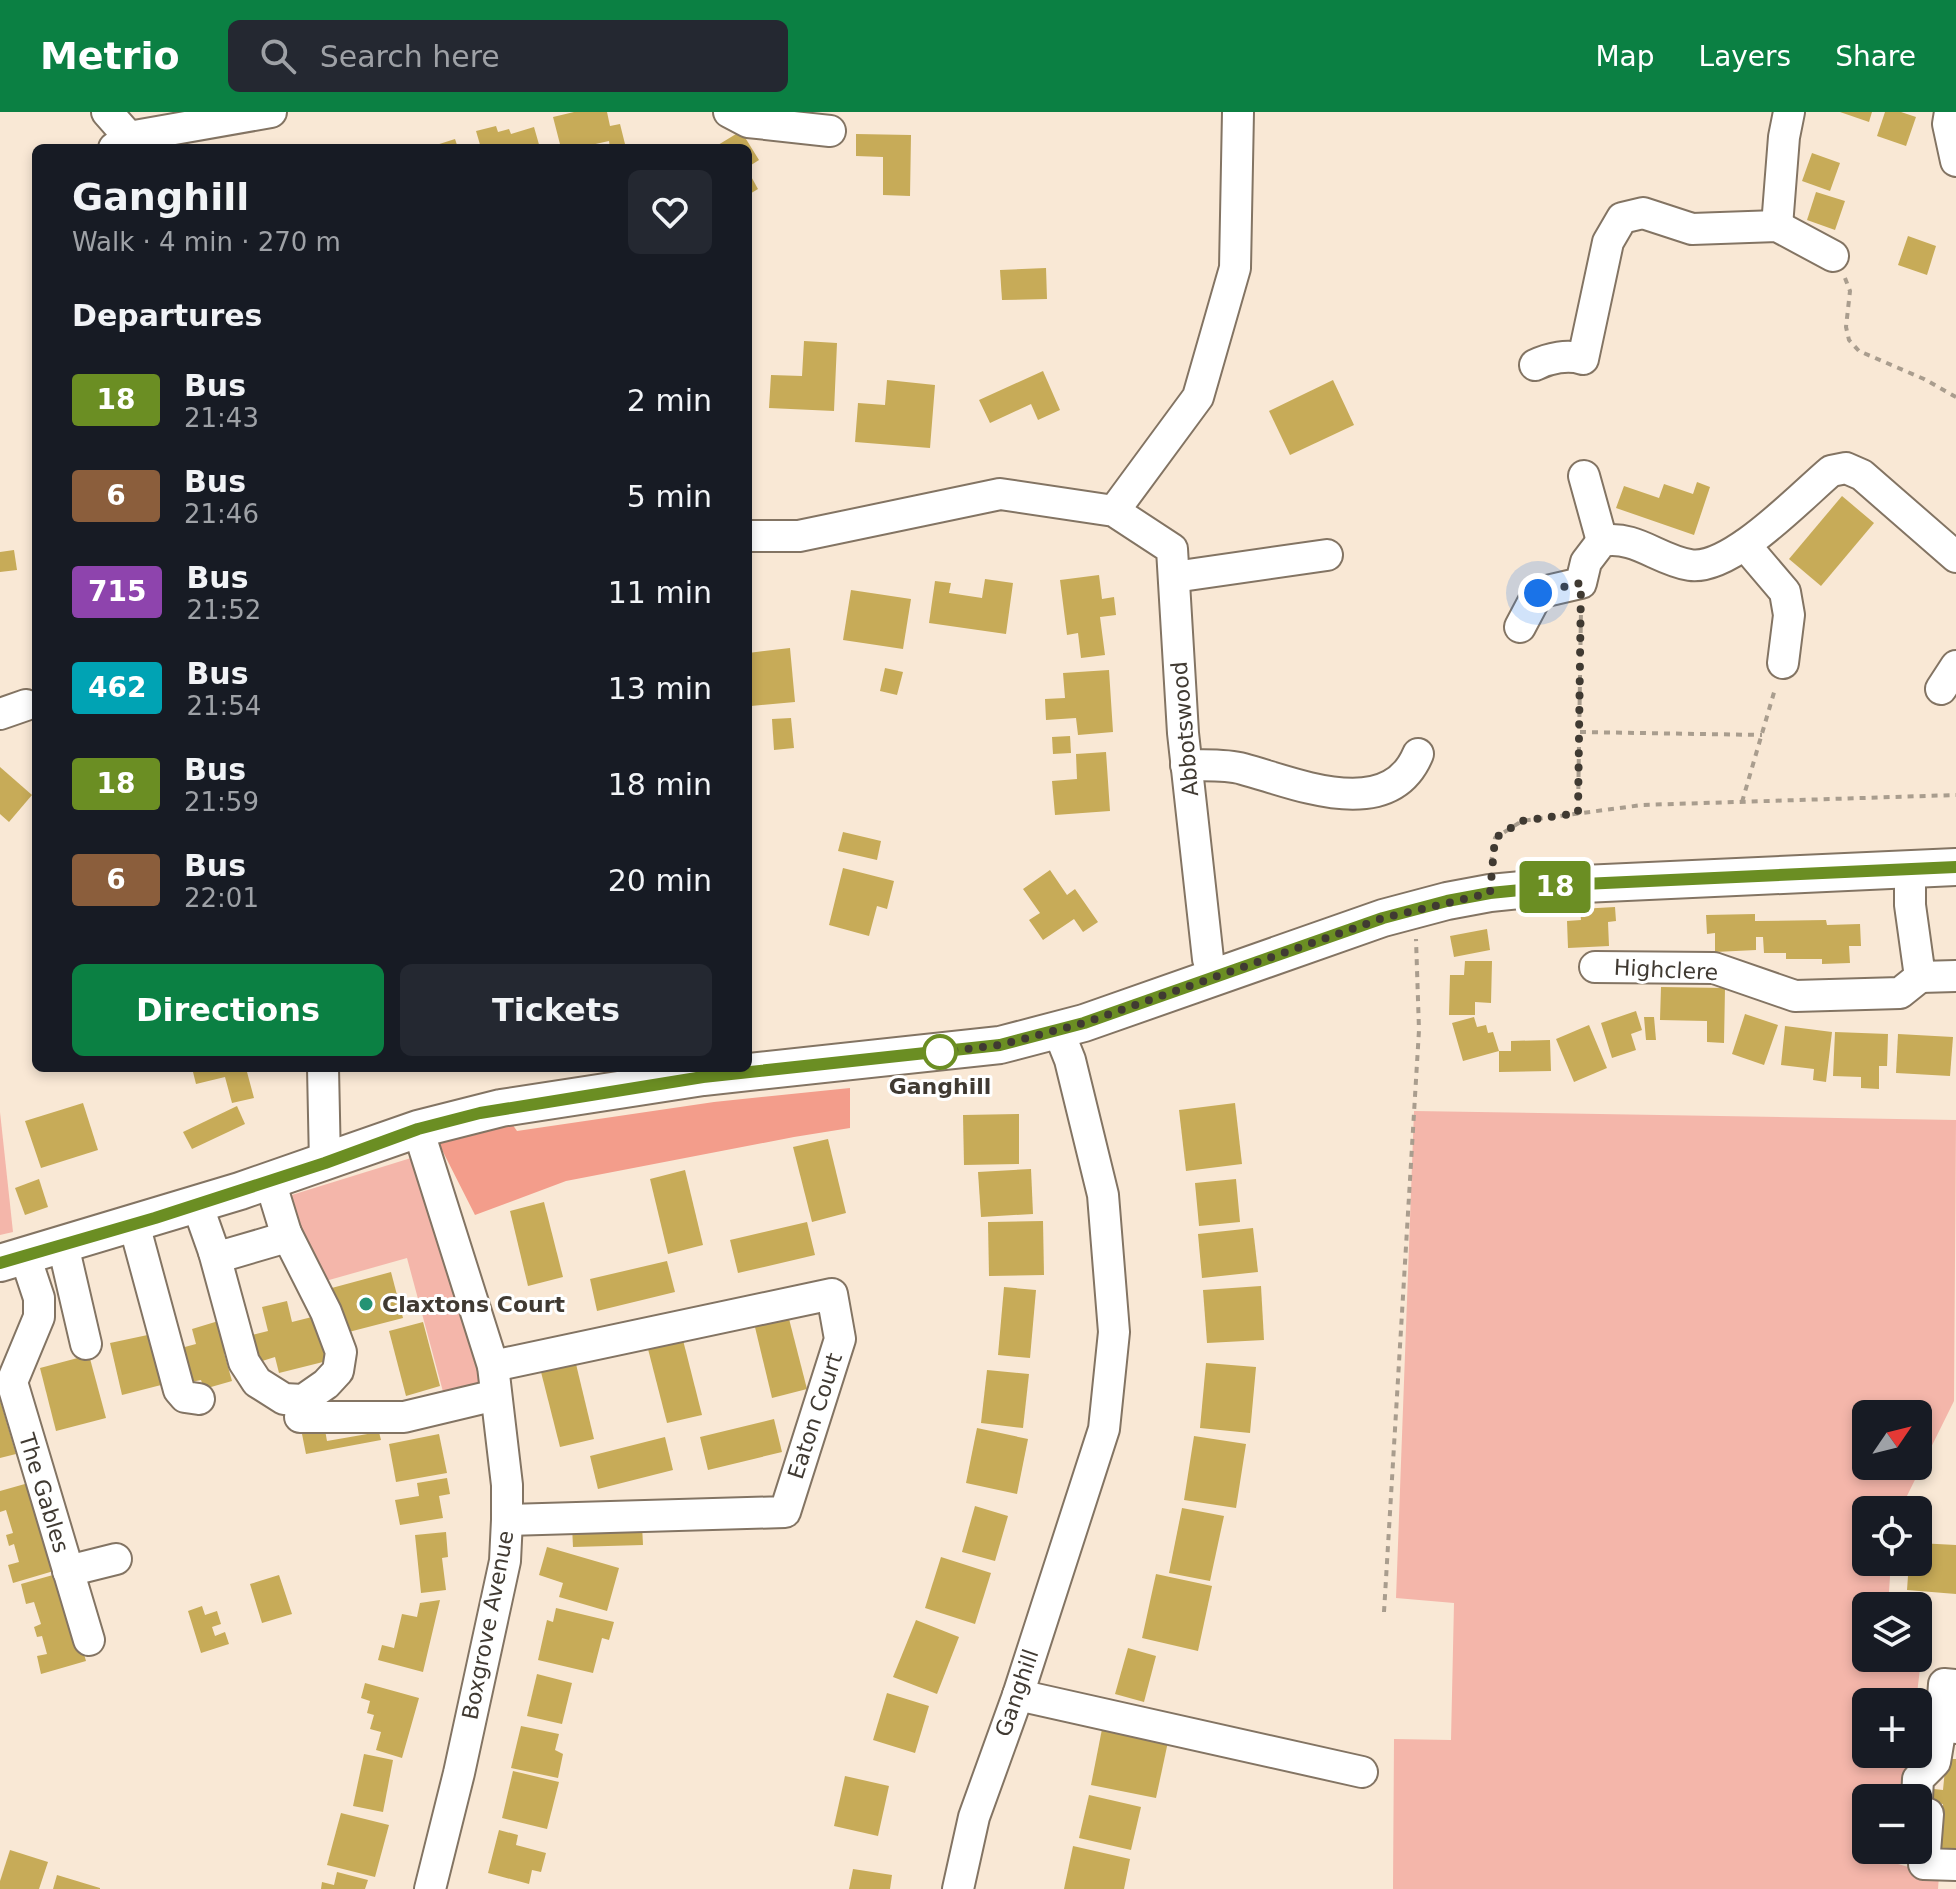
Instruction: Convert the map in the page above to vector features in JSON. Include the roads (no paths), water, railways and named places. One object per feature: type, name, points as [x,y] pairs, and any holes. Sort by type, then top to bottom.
[{"type":"main road","points":[[13,1260],[270,1181],[418,1129],[501,1108],[635,1086],[1000,1045],[1058,1030],[1417,909],[1490,893],[1583,884],[1956,867]]},
{"type":"street","points":[[107,112],[122,142],[271,112]]},
{"type":"street","points":[[729,112],[748,122],[830,131]]},
{"type":"street","points":[[1114,511],[1198,397],[1235,268],[1238,112]]},
{"type":"street","points":[[1777,226],[1789,112]]},
{"type":"street","points":[[1950,112],[1948,124],[1956,161]]},
{"type":"street","points":[[1535,365],[1575,356],[1583,359],[1608,242],[1622,218],[1643,213],[1692,229],[1777,226],[1833,256]]},
{"type":"street","points":[[1520,627],[1538,593],[1581,583],[1586,562],[1602,541],[1618,538],[1691,565],[1722,560],[1745,545],[1831,471],[1846,468],[1862,475],[1956,557]]},
{"type":"street","points":[[1584,476],[1602,541]]},
{"type":"street","name":"Abbotswood","points":[[752,536],[799,536],[1000,494],[1114,511],[1172,549],[1186,765],[1208,959],[1214,977]]},
{"type":"street","points":[[1745,545],[1785,592],[1789,615],[1783,663]]},
{"type":"street","points":[[1174,577],[1327,555]]},
{"type":"street","points":[[1186,765],[1231,767],[1299,787],[1356,795],[1389,785],[1402,777],[1414,764],[1418,754]]},
{"type":"street","points":[[1910,869],[1910,905],[1920,977]]},
{"type":"street","name":"Highclere","points":[[1595,967],[1714,968],[1795,996],[1900,993],[1920,977],[1956,976]]},
{"type":"street","name":"Ganghill","points":[[958,1889],[974,1817],[1018,1695],[1104,1429],[1114,1332],[1103,1195],[1070,1060],[1058,1030]]},
{"type":"street","points":[[325,1163],[331,1072]]},
{"type":"street","name":"Boxgrove Avenue","points":[[418,1129],[494,1380],[507,1485],[505,1561],[459,1773],[430,1889]]},
{"type":"street","points":[[197,1204],[214,1252],[244,1362],[257,1382],[275,1394],[284,1399],[303,1400],[338,1371],[341,1352],[326,1312],[286,1233],[270,1181]]},
{"type":"street","points":[[134,1224],[179,1390],[185,1397],[199,1399]]},
{"type":"street","points":[[214,1252],[222,1256],[280,1239],[286,1233]]},
{"type":"street","points":[[63,1245],[86,1344]]},
{"type":"street","name":"The Gables","points":[[13,1260],[39,1298],[39,1317],[12,1382],[89,1640]]},
{"type":"street","name":"Eaton Court","points":[[494,1380],[832,1294],[840,1339],[785,1512],[507,1520]]},
{"type":"street","points":[[0,1347],[32,1338]]},
{"type":"street","points":[[300,1417],[404,1417],[494,1380]]},
{"type":"street","points":[[68,1571],[116,1559]]},
{"type":"street","points":[[1918,1784],[1918,1779],[1935,1762],[1949,1727],[1944,1684],[1956,1685]]},
{"type":"street","points":[[1018,1695],[1362,1772]]},
{"type":"street","points":[[1924,1864],[1956,1865]]},
{"type":"place","name":"Ganghill","points":[[940,1052]]},
{"type":"place","name":"Claxtons Court","points":[[366,1304]]}]
